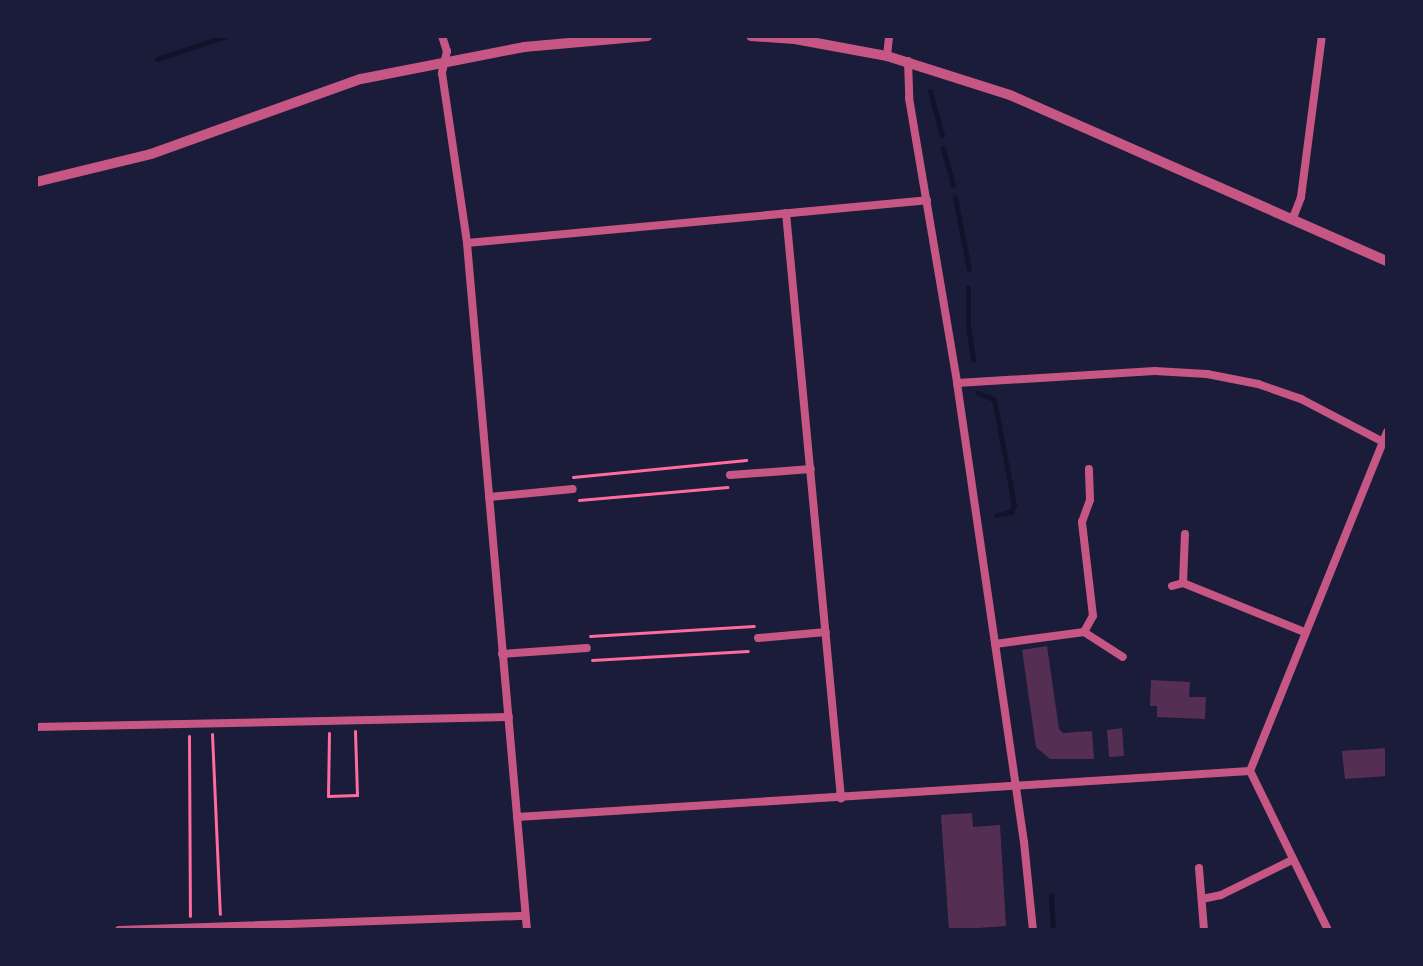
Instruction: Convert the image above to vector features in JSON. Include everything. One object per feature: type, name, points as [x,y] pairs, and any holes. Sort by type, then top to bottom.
[{"type":"street","points":[[442,36],[447,51],[442,73],[467,243],[527,930]]},
{"type":"street","points":[[36,182],[151,154],[361,79],[560,42],[648,36]]},
{"type":"street","points":[[751,36],[795,39],[887,56],[1010,95],[1387,261]]},
{"type":"street","points":[[887,56],[889,36]]},
{"type":"street","points":[[1293,218],[1301,197],[1322,36]]},
{"type":"street","points":[[908,61],[909,98],[957,383],[1016,787],[1033,930]]},
{"type":"street","points":[[467,243],[927,200]]},
{"type":"street","points":[[786,213],[841,798]]},
{"type":"street","points":[[957,383],[1155,371],[1207,374],[1258,384],[1301,399],[1385,443]]},
{"type":"street","points":[[1328,930],[1250,771],[1387,432]]},
{"type":"street","points":[[730,475],[811,469]]},
{"type":"street","points":[[1084,632],[1093,616],[1082,522],[1090,500],[1089,469]]},
{"type":"street","points":[[489,497],[573,489]]},
{"type":"street","points":[[1183,583],[1185,534]]},
{"type":"street","points":[[1172,586],[1183,583],[1304,632]]},
{"type":"street","points":[[758,638],[826,632]]},
{"type":"street","points":[[995,644],[1084,632],[1123,657]]},
{"type":"street","points":[[502,654],[587,648]]},
{"type":"street","points":[[36,727],[509,717]]},
{"type":"street","points":[[517,817],[1250,771]]},
{"type":"street","points":[[1202,899],[1221,895],[1292,860]]},
{"type":"street","points":[[1199,868],[1204,930]]},
{"type":"street","points":[[119,930],[339,926],[525,916]]},
{"type":"path","points":[[571,477],[746,460]]},
{"type":"path","points":[[574,500],[731,486]]},
{"type":"path","points":[[585,637],[762,626]]},
{"type":"path","points":[[587,660],[748,651]]},
{"type":"path","points":[[329,721],[328,796],[357,795],[355,721]]},
{"type":"path","points":[[189,723],[190,928]]},
{"type":"path","points":[[212,723],[220,926]]},
{"type":"building","points":[[1047,646],[1059,729],[1063,733],[1092,731],[1094,759],[1050,759],[1036,747],[1022,650]]},
{"type":"building","points":[[1151,680],[1190,682],[1189,697],[1206,697],[1205,719],[1157,717],[1157,706],[1150,706]]},
{"type":"building","points":[[1122,728],[1124,756],[1109,757],[1107,730]]},
{"type":"building","points":[[1387,748],[1387,776],[1345,779],[1342,751]]},
{"type":"building","points":[[972,813],[973,827],[1000,825],[1006,926],[949,930],[941,815]]},
{"type":"waterway","points":[[157,59],[227,36]]},
{"type":"waterway","points":[[930,91],[942,135]]},
{"type":"waterway","points":[[943,148],[953,185]]},
{"type":"waterway","points":[[955,197],[969,270]]},
{"type":"waterway","points":[[968,287],[968,327],[973,360]]},
{"type":"waterway","points":[[978,393],[994,399],[1014,505],[1011,512],[996,515]]},
{"type":"waterway","points":[[1051,895],[1053,930]]}]
